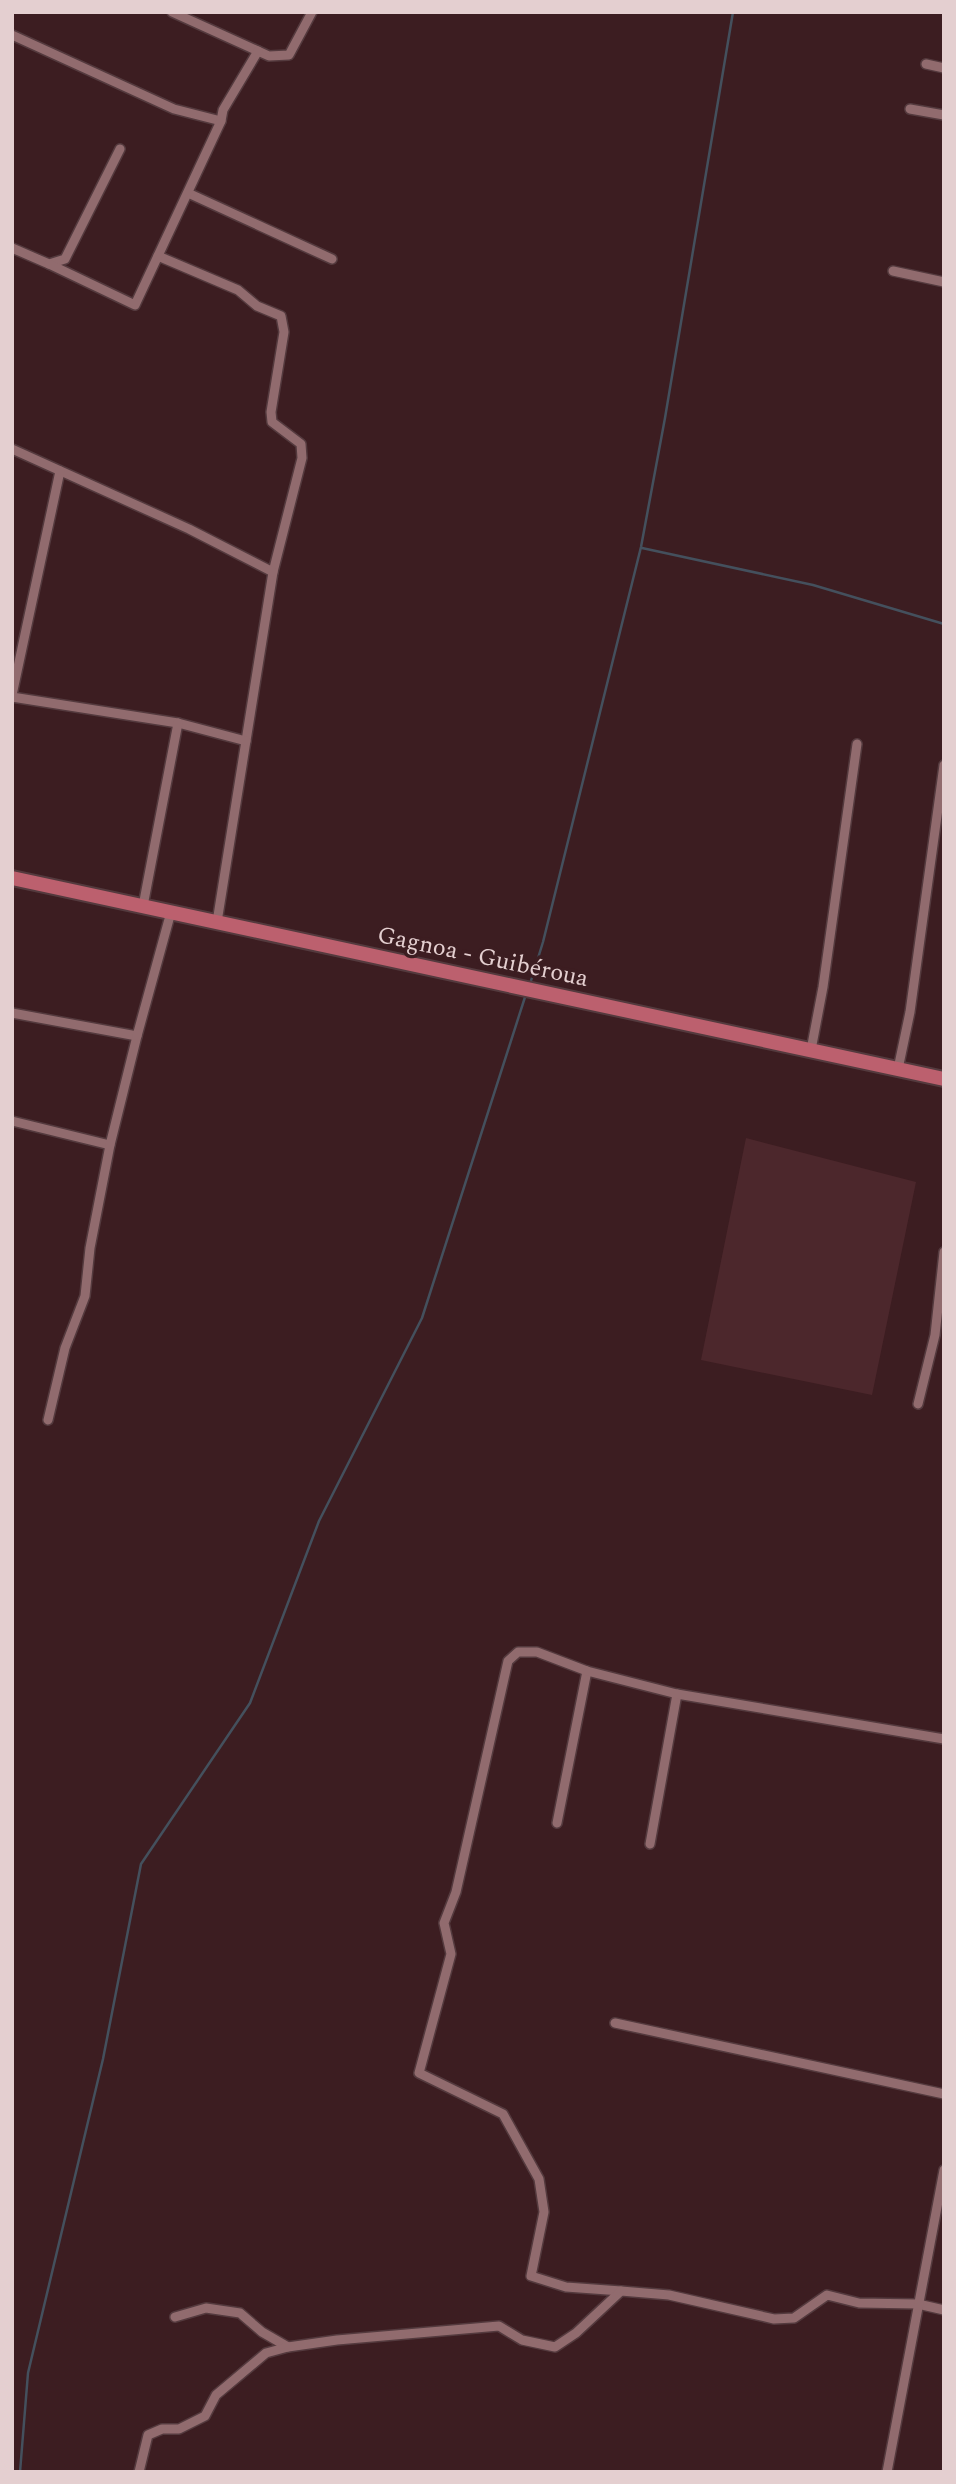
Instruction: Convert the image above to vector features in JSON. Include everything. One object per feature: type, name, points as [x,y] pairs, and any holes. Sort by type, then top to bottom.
[{"type":"main road","name":"Gagnoa - Guibéroua","points":[[12,878],[944,1079]]},
{"type":"street","points":[[172,12],[269,56],[289,55],[312,12]]},
{"type":"street","points":[[12,34],[174,110],[221,121]]},
{"type":"street","points":[[12,248],[135,305],[221,121],[223,110],[258,51]]},
{"type":"street","points":[[926,64],[944,68]]},
{"type":"street","points":[[911,108],[944,115]]},
{"type":"street","points":[[49,264],[65,259],[120,149]]},
{"type":"street","points":[[188,193],[332,260]]},
{"type":"street","points":[[158,256],[238,290],[257,306],[281,316],[284,332],[271,412],[272,422],[301,444],[302,457],[273,572],[217,922]]},
{"type":"street","points":[[893,271],[944,282]]},
{"type":"street","points":[[12,449],[188,529],[273,572]]},
{"type":"street","points":[[60,471],[12,696],[178,723],[246,741]]},
{"type":"street","points":[[143,906],[178,723]]},
{"type":"street","points":[[811,1050],[823,987],[857,744]]},
{"type":"street","points":[[898,1069],[910,1012],[944,765]]},
{"type":"street","points":[[48,1420],[65,1348],[85,1296],[90,1248],[110,1145],[172,912]]},
{"type":"street","points":[[12,1013],[137,1036]]},
{"type":"street","points":[[12,1121],[110,1145]]},
{"type":"street","points":[[918,1405],[935,1335],[944,1252]]},
{"type":"street","points":[[944,1739],[677,1694],[587,1671],[537,1653],[518,1652],[508,1661],[456,1892],[444,1923],[450,1954],[419,2073],[503,2114],[539,2179],[544,2212],[531,2276],[566,2287],[669,2295],[774,2319],[794,2318],[828,2295],[859,2302],[918,2304],[944,2310]]},
{"type":"street","points":[[556,1823],[587,1671]]},
{"type":"street","points":[[650,1844],[677,1694]]},
{"type":"street","points":[[615,2022],[944,2094]]},
{"type":"street","points":[[887,2472],[918,2304],[941,2201],[944,2170]]},
{"type":"street","points":[[139,2472],[148,2435],[162,2429],[179,2429],[205,2416],[216,2395],[267,2353],[337,2340],[499,2326],[522,2340],[555,2347],[576,2333],[621,2291]]},
{"type":"street","points":[[175,2318],[206,2308],[240,2313],[262,2332],[288,2347]]},
{"type":"shaded area","points":[[746,1138],[916,1182],[872,1395],[701,1360]]},
{"type":"waterway","points":[[530,984],[543,942],[641,547],[733,12]]},
{"type":"waterway","points":[[642,548],[813,585],[944,624]]},
{"type":"waterway","points":[[20,2472],[28,2373],[103,2059],[141,1864],[250,1703],[319,1521],[422,1318],[526,994]]}]
